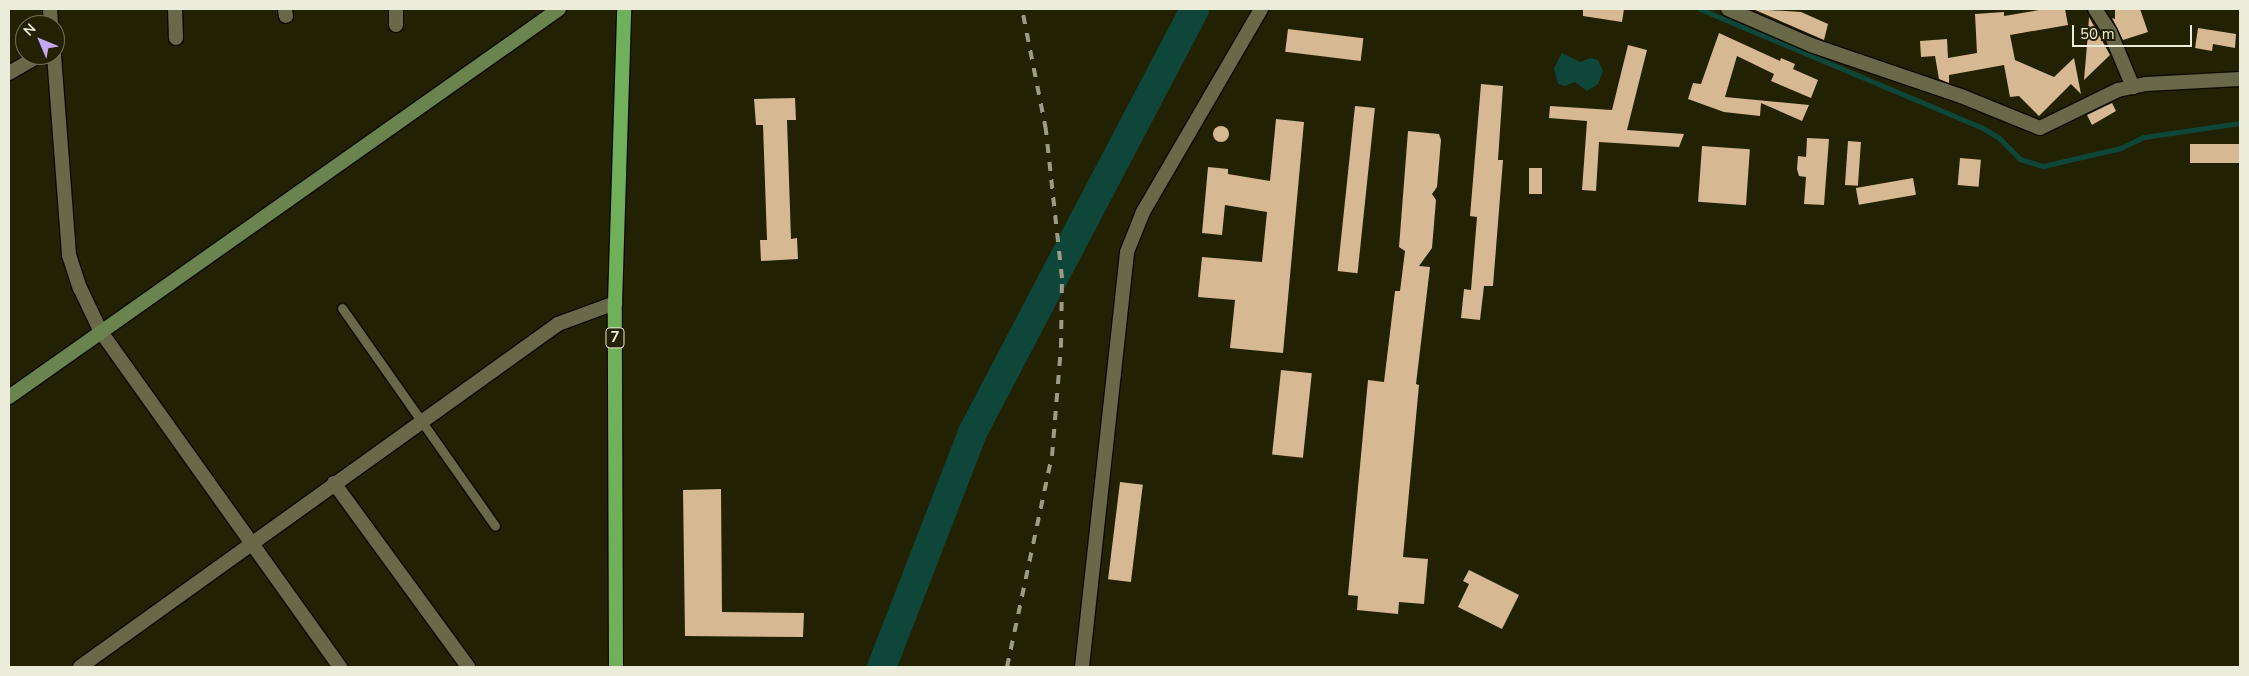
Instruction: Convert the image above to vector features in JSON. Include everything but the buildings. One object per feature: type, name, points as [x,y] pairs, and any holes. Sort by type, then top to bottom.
[{"type":"highway","name":"7","points":[[616,667],[615,303],[624,9]]},
{"type":"main road","points":[[9,397],[558,9]]},
{"type":"street","points":[[175,9],[176,38]]},
{"type":"street","points":[[396,9],[396,25]]},
{"type":"street","points":[[1082,667],[1127,252],[1142,212],[1261,9]]},
{"type":"street","points":[[1728,9],[1811,45],[1961,96],[2031,126],[2050,125],[2084,104],[2133,87],[2240,79]]},
{"type":"street","points":[[2095,9],[2110,32],[2133,87]]},
{"type":"street","points":[[9,73],[23,65]]},
{"type":"street","points":[[55,65],[69,254],[80,288],[101,332],[253,542],[340,667]]},
{"type":"street","points":[[80,667],[558,324],[615,303]]},
{"type":"street","points":[[334,484],[468,667]]},
{"type":"lane","points":[[342,308],[495,526]]},
{"type":"water","points":[[1562,53],[1580,62],[1591,58],[1598,60],[1603,71],[1598,84],[1587,91],[1575,82],[1565,86],[1558,84],[1554,68]]},
{"type":"waterway","points":[[881,667],[972,432],[1194,9]]},
{"type":"waterway","points":[[1700,9],[1981,127],[1999,138],[2020,159],[2043,166],[2121,148],[2144,137],[2240,123]]},
{"type":"railway","points":[[1007,667],[1052,456],[1061,347],[1062,278],[1046,130],[1022,9]]}]
